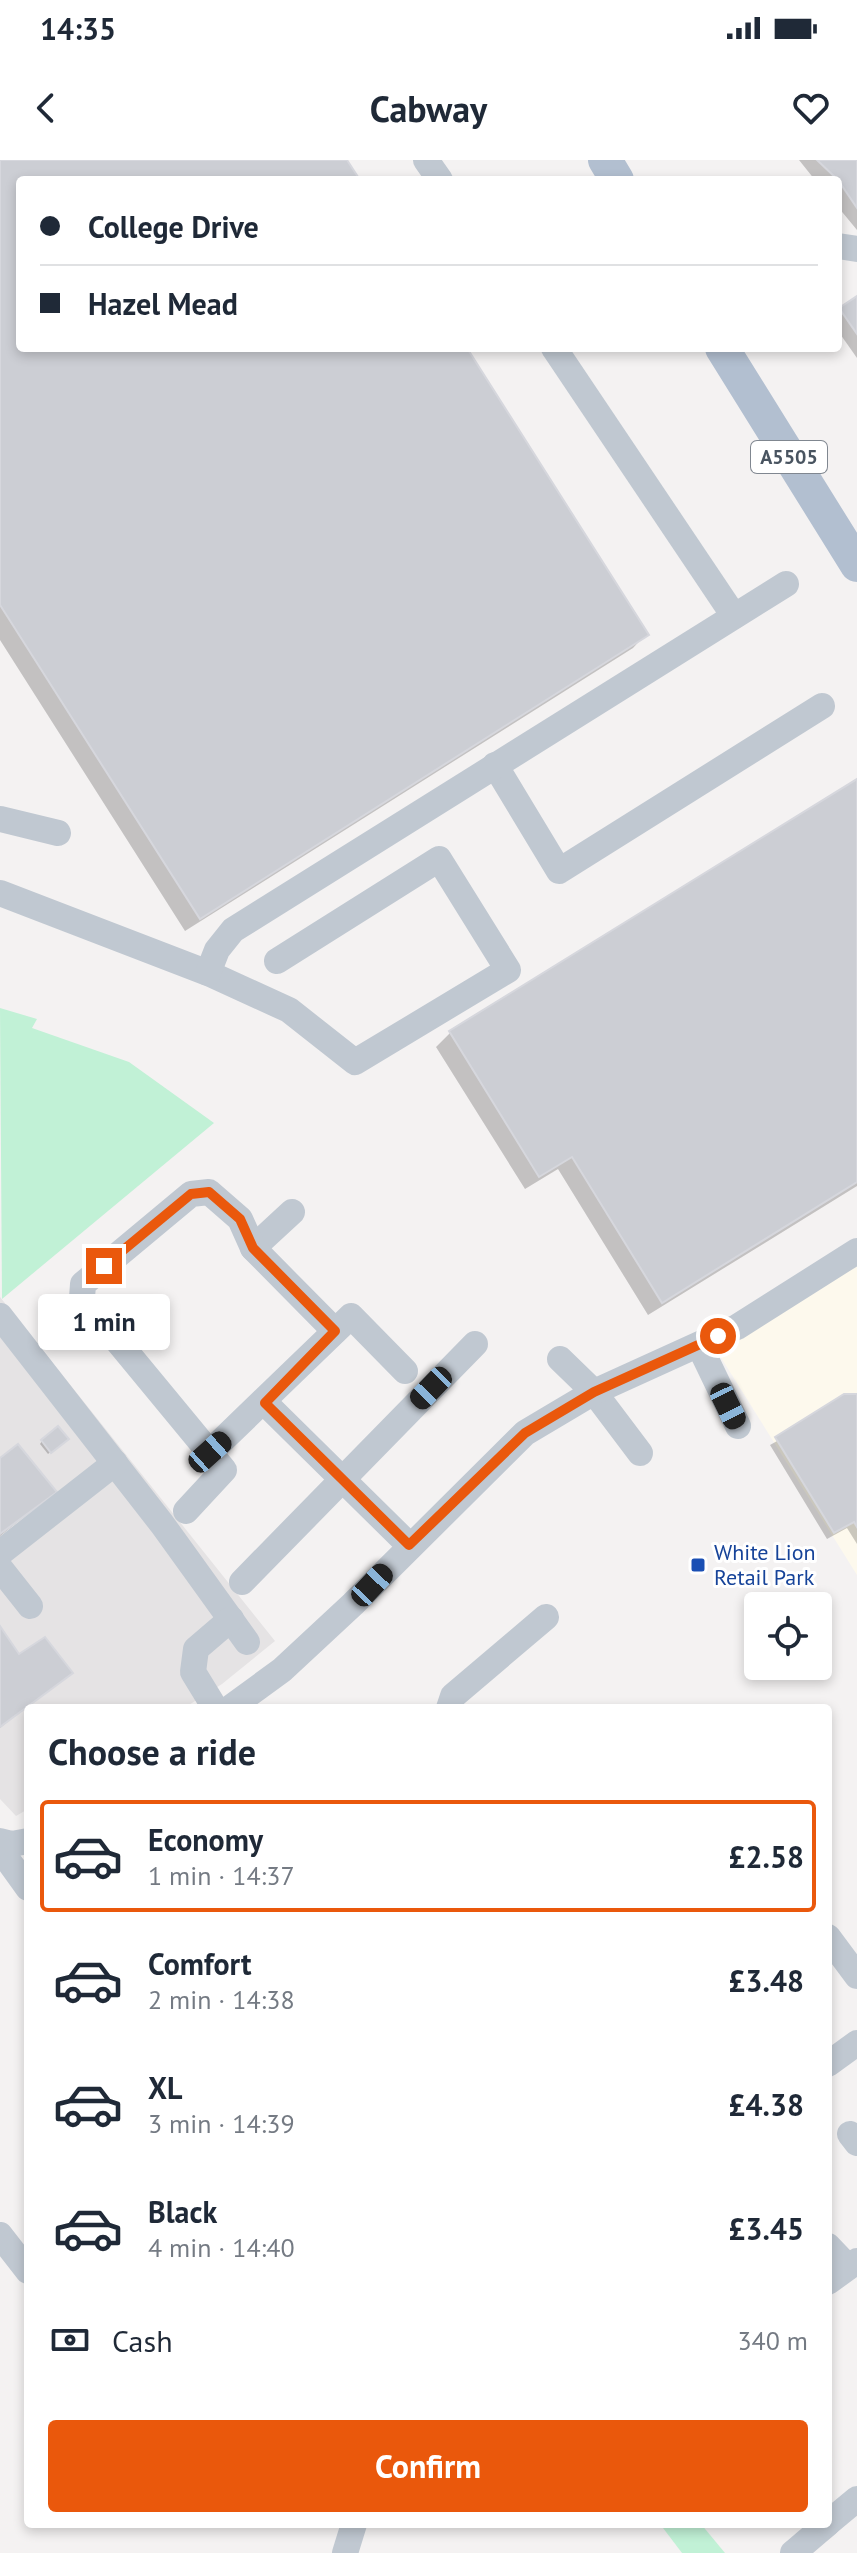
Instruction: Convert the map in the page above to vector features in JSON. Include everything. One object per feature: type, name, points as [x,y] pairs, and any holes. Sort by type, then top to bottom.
[{"type":"main road","name":"A5505","points":[[724,352],[857,565]]},
{"type":"street","points":[[557,352],[734,616]]},
{"type":"street","points":[[208,973],[217,950],[233,930],[786,584]]},
{"type":"street","points":[[495,765],[559,871],[822,706]]},
{"type":"street","points":[[0,819],[58,833]]},
{"type":"street","points":[[0,893],[208,973],[289,1010],[355,1062],[508,970],[439,859],[277,961]]},
{"type":"street","points":[[217,1461],[82,1298],[83,1284],[191,1194],[209,1192],[240,1219],[253,1248],[335,1331]]},
{"type":"street","points":[[253,1248],[292,1212]]},
{"type":"street","points":[[235,1704],[282,1670],[353,1604],[525,1433],[594,1392],[737,1327],[857,1251]]},
{"type":"street","points":[[0,1316],[115,1463],[247,1642]]},
{"type":"street","points":[[186,1511],[217,1461],[265,1403],[351,1316],[405,1371]]},
{"type":"street","points":[[242,1582],[475,1344]]},
{"type":"street","points":[[699,1345],[738,1426]]},
{"type":"street","points":[[560,1359],[594,1392],[640,1453]]},
{"type":"street","points":[[265,1403],[409,1545]]},
{"type":"street","points":[[0,1553],[115,1463]]},
{"type":"street","points":[[0,1568],[30,1606]]},
{"type":"street","points":[[450,1704],[453,1696],[546,1617]]},
{"type":"street","points":[[213,1704],[193,1672],[196,1649],[231,1619]]},
{"type":"street","points":[[0,1841],[12,1844],[24,1842]]},
{"type":"street","points":[[0,1849],[24,1882]]},
{"type":"street","points":[[832,1942],[857,1976]]},
{"type":"street","points":[[832,2061],[857,2043]]},
{"type":"street","points":[[2,2242],[24,2267]]},
{"type":"street","points":[[832,2252],[844,2270]]},
{"type":"street","points":[[832,2519],[857,2499]]},
{"type":"street","points":[[345,2553],[353,2528]]},
{"type":"street","points":[[793,2553],[821,2528]]},
{"type":"shaded area","name":"White Lion Retail Park","points":[[857,1258],[857,1575],[715,1348]]},
{"type":"shaded area","points":[[0,1297],[275,1641],[222,1684],[190,1704],[24,1704],[24,1811],[16,1816],[0,1799]]},
{"type":"green space","points":[[0,1008],[37,1019],[32,1028],[129,1062],[214,1123],[2,1299]]},
{"type":"green space","points":[[663,2528],[704,2528],[725,2553],[682,2553]]},
{"type":"building","points":[[0,160],[347,160],[357,176],[16,176],[16,352],[470,352],[649,635],[200,919],[0,605]]},
{"type":"building","points":[[817,160],[857,160],[857,208],[842,186],[842,176],[834,176]]},
{"type":"building","points":[[857,296],[857,334],[842,312],[842,306]]},
{"type":"building","points":[[857,779],[857,1182],[662,1303],[572,1157],[539,1177],[449,1031]]},
{"type":"building","points":[[844,1394],[857,1394],[857,1527],[854,1522],[834,1533],[775,1437]]},
{"type":"building","points":[[58,1426],[69,1439],[51,1453],[41,1440]]},
{"type":"building","points":[[18,1444],[57,1492],[0,1534],[0,1458]]},
{"type":"building","points":[[0,1626],[19,1654],[45,1637],[73,1673],[31,1704],[24,1704],[24,1709],[0,1727]]},
{"type":"place","name":"White Lion Retail Park","points":[[698,1565]]},
{"type":"route","points":[[104,1266],[191,1194],[209,1192],[240,1219],[253,1248],[335,1331],[265,1403],[409,1545],[525,1433],[594,1392],[718,1336]]}]
